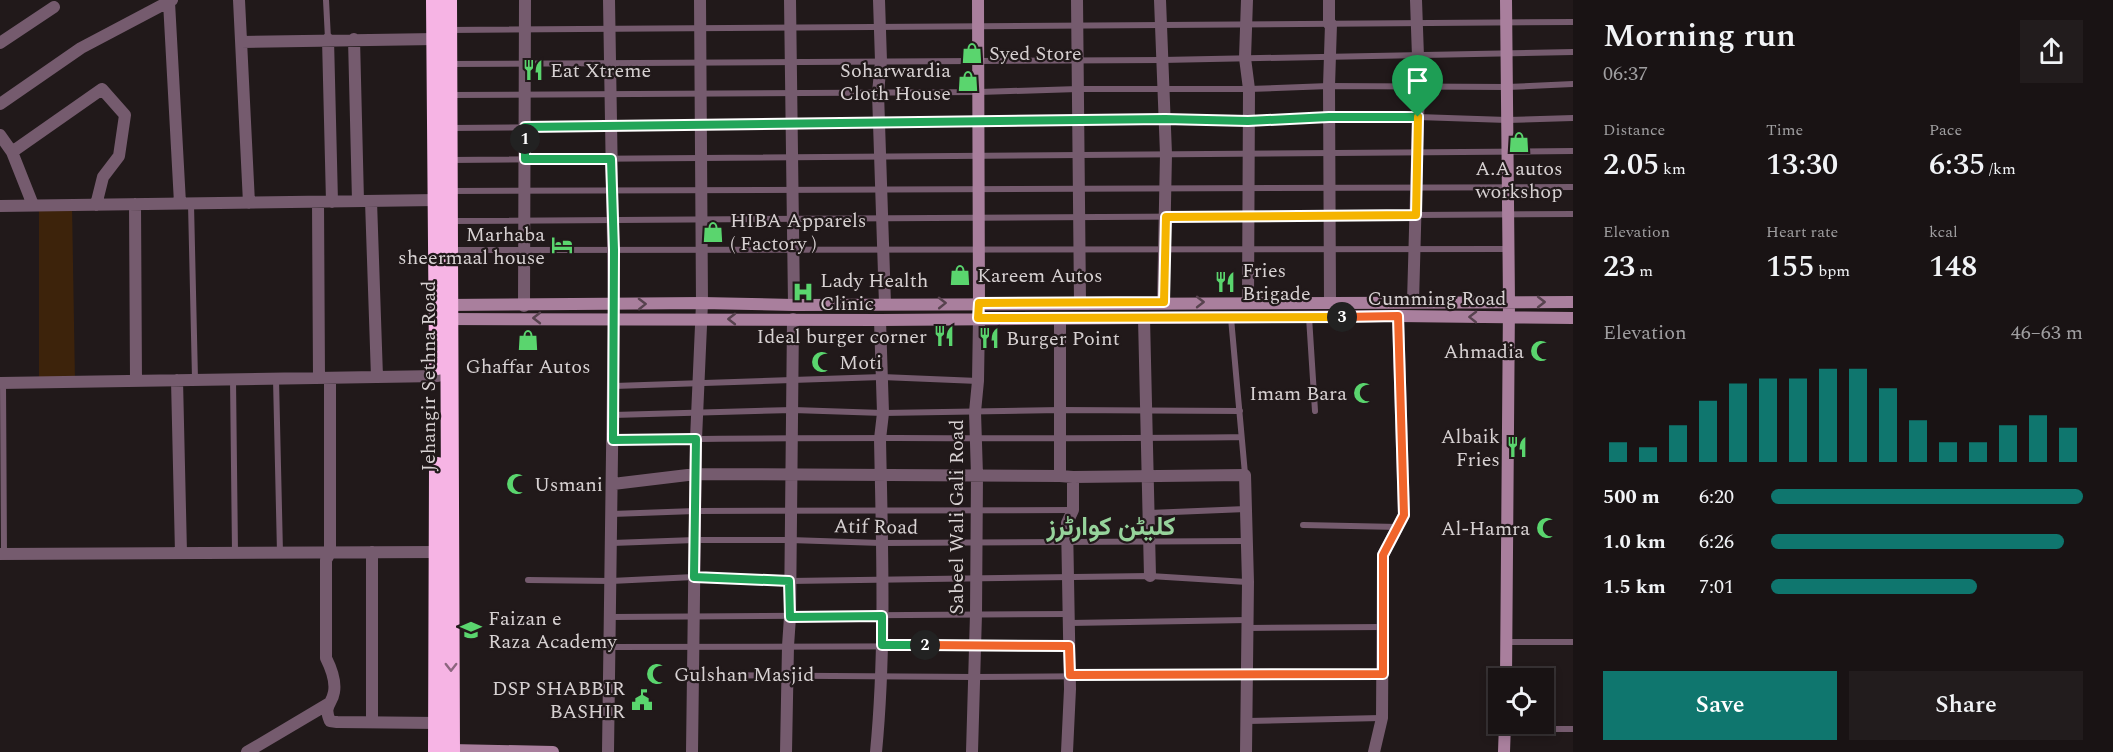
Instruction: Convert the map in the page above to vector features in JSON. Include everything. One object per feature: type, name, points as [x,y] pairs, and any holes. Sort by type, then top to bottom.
[{"type":"highway","name":"Jehangir Sethna Road","points":[[435,0],[449,64],[449,160],[443,196],[450,221],[450,250],[438,376],[437,723],[446,751]]},
{"type":"highway","name":"Jehangir Sethna Road","points":[[446,751],[442,34],[448,0]]},
{"type":"street","points":[[239,0],[249,203]]},
{"type":"street","points":[[524,306],[525,0]]},
{"type":"street","points":[[608,752],[614,415],[614,220],[609,0]]},
{"type":"street","points":[[692,752],[696,439],[702,303],[700,0]]},
{"type":"street","points":[[790,0],[794,304]]},
{"type":"street","points":[[879,0],[881,61],[878,93],[885,304]]},
{"type":"street","points":[[978,0],[978,318]]},
{"type":"street","points":[[1077,0],[1080,302]]},
{"type":"street","points":[[1160,0],[1166,154],[1164,302]]},
{"type":"street","points":[[1246,0],[1245,58],[1249,89],[1248,303]]},
{"type":"street","points":[[1329,0],[1329,24],[1331,24],[1330,302]]},
{"type":"street","points":[[1413,302],[1419,85],[1416,0]]},
{"type":"street","points":[[1506,0],[1509,302],[1506,668]]},
{"type":"street","points":[[0,104],[81,48],[170,1],[186,203]]},
{"type":"street","points":[[0,44],[54,7]]},
{"type":"street","points":[[241,42],[442,34]]},
{"type":"street","points":[[328,39],[332,202]]},
{"type":"street","points":[[354,39],[358,201]]},
{"type":"street","points":[[12,152],[102,89],[125,115],[119,156],[103,177],[96,205]]},
{"type":"street","points":[[0,135],[12,152],[33,205]]},
{"type":"street","points":[[0,206],[332,202],[443,196]]},
{"type":"street","points":[[371,201],[377,377]]},
{"type":"street","points":[[318,202],[330,553],[326,560],[326,658],[332,671],[334,694],[328,704],[327,712],[330,720],[337,722],[437,723]]},
{"type":"street","points":[[135,204],[136,381]]},
{"type":"street","name":"Cumming Road","points":[[443,312],[524,306],[702,303],[1573,302]]},
{"type":"street","name":"Cumming Road","points":[[443,312],[614,318],[880,320],[1398,316],[1573,318]]},
{"type":"street","points":[[1374,752],[1382,718],[1383,555],[1404,515],[1398,316]]},
{"type":"street","name":"Sabeel Wali Gali Road","points":[[972,752],[976,614],[975,412],[978,381],[978,318]]},
{"type":"street","points":[[1060,318],[1060,440],[1073,510],[1067,523],[1070,675],[1067,752]]},
{"type":"street","points":[[1144,318],[1149,576]]},
{"type":"street","points":[[786,752],[790,617],[793,319]]},
{"type":"street","points":[[876,752],[882,645],[880,439],[883,413],[880,320]]},
{"type":"street","points":[[1,383],[438,376]]},
{"type":"street","points":[[177,380],[181,554]]},
{"type":"street","points":[[613,484],[696,474],[1067,477],[1245,475],[1248,582],[1246,752]]},
{"type":"street","points":[[372,552],[372,721]]},
{"type":"street","points":[[2,554],[438,552]]},
{"type":"street","points":[[247,752],[328,704]]},
{"type":"street","points":[[1504,734],[1504,752]]},
{"type":"street","points":[[446,751],[553,752]]},
{"type":"lane","points":[[326,0],[328,39]]},
{"type":"lane","points":[[442,34],[525,29],[609,28],[1573,22]]},
{"type":"lane","points":[[449,64],[1162,60],[1573,52]]},
{"type":"lane","points":[[449,95],[978,92],[1419,85],[1507,87],[1573,84]]},
{"type":"lane","points":[[449,128],[1165,119],[1248,121],[1329,117],[1507,120],[1573,118]]},
{"type":"lane","points":[[449,160],[1573,151]]},
{"type":"lane","points":[[443,196],[524,191],[613,190],[1573,187]]},
{"type":"lane","points":[[186,203],[195,380]]},
{"type":"lane","points":[[450,221],[1573,214]]},
{"type":"lane","points":[[450,250],[1508,249]]},
{"type":"lane","points":[[1309,317],[1315,411]]},
{"type":"lane","points":[[1232,318],[1245,475]]},
{"type":"lane","points":[[614,386],[882,377],[978,381]]},
{"type":"lane","points":[[233,379],[235,553]]},
{"type":"lane","points":[[276,379],[280,553]]},
{"type":"lane","points":[[1,383],[2,554]]},
{"type":"lane","points":[[614,415],[793,410],[883,413],[1061,410],[1240,411]]},
{"type":"lane","points":[[613,440],[792,438],[1060,440],[1241,437]]},
{"type":"lane","points":[[1148,513],[1246,509]]},
{"type":"lane","points":[[612,514],[695,511],[1073,510]]},
{"type":"lane","points":[[1303,525],[1398,527]]},
{"type":"lane","name":"Atif Road","points":[[612,543],[695,540],[881,543],[1247,541]]},
{"type":"lane","points":[[528,580],[694,577],[789,581],[1149,576],[1248,582]]},
{"type":"lane","points":[[611,617],[976,614],[1069,619],[1383,627]]},
{"type":"lane","points":[[1506,642],[1573,642]]},
{"type":"lane","points":[[610,647],[1069,646]]},
{"type":"lane","points":[[693,675],[974,677],[1383,674]]},
{"type":"lane","points":[[1247,721],[1382,718]]},
{"type":"lane","points":[[1554,728],[1573,729]]},
{"type":"shaded area","points":[[39,205],[72,205],[75,382],[39,382]]},
{"type":"place","name":"Syed Store","points":[[972,53]]},
{"type":"place","name":"Eat Xtreme","points":[[533,70]]},
{"type":"place","name":"Soharwardia Cloth House","points":[[968,81]]},
{"type":"place","name":"A.A autos workshop","points":[[1519,142]]},
{"type":"place","name":"HIBA Apparels ( Factory )","points":[[713,232]]},
{"type":"place","name":"Marhaba sheermaal house","points":[[562,245]]},
{"type":"place","name":"Kareem Autos","points":[[960,275]]},
{"type":"place","name":"Fries Brigade","points":[[1225,282]]},
{"type":"place","name":"Lady Health Clinic","points":[[803,292]]},
{"type":"place","name":"Ideal burger corner","points":[[944,336]]},
{"type":"place","name":"Burger Point","points":[[989,338]]},
{"type":"place","name":"Ghaffar Autos","points":[[528,340]]},
{"type":"place","name":"Ahmadia","points":[[1541,351]]},
{"type":"place","name":"Moti","points":[[822,362]]},
{"type":"place","name":"Imam Bara","points":[[1364,393]]},
{"type":"place","name":"Albaik Fries","points":[[1517,447]]},
{"type":"place","name":"Usmani","points":[[517,484]]},
{"type":"place","name":"Al-Hamra","points":[[1547,528]]},
{"type":"place","name":"Faizan e Raza Academy","points":[[471,630]]},
{"type":"place","name":"Gulshan Masjid","points":[[657,674]]},
{"type":"place","name":"DSP SHABBIR BASHIR","points":[[642,700]]},
{"type":"district","name":"کلیٹن کوارٹرز","points":[[1111,526]]},
{"type":"route","points":[[1329,117],[1418,117],[1416,215],[1166,217],[1164,302],[979,303],[978,318],[1398,316],[1404,515],[1383,555],[1383,674],[1070,675],[1069,646],[882,645],[882,616],[790,617],[789,581],[694,577],[696,439],[613,440],[614,220],[611,159],[525,159],[525,127],[1165,119],[1248,121],[1329,117]]}]
